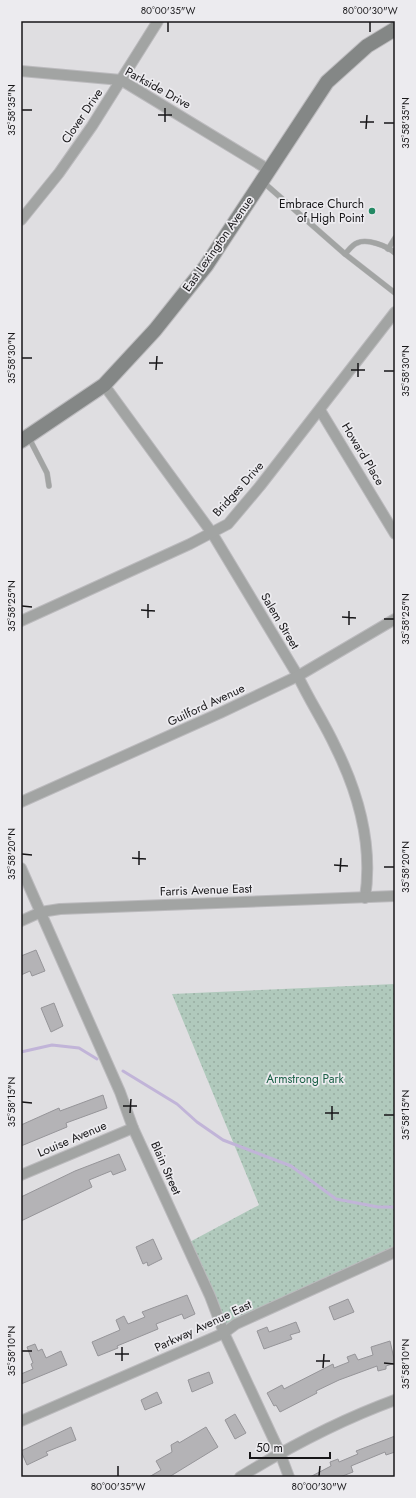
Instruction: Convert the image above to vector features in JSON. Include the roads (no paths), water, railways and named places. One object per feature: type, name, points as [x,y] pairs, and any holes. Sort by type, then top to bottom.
[{"type":"main road","name":"East Lexington Avenue","points":[[24,439],[104,385],[155,330],[206,266],[327,82],[367,46],[395,29]]},
{"type":"street","name":"Clover Drive","points":[[21,220],[59,173],[92,126],[158,21]]},
{"type":"street","name":"Parkside Drive","points":[[21,71],[121,80],[265,176]]},
{"type":"street","name":"Bridges Drive","points":[[21,621],[212,533],[228,524],[320,410],[395,312]]},
{"type":"street","name":"Salem Street","points":[[104,385],[212,533],[298,676],[306,695],[335,746],[354,791],[366,845],[367,886],[365,898]]},
{"type":"street","name":"Howard Place","points":[[320,410],[395,534]]},
{"type":"street","name":"Guilford Avenue","points":[[21,802],[220,713],[298,676],[395,619]]},
{"type":"street","name":"Blain Street","points":[[21,868],[120,1092],[133,1128],[210,1296],[224,1333],[280,1452],[289,1477]]},
{"type":"street","name":"Farris Avenue East","points":[[21,921],[41,912],[60,909],[395,896]]},
{"type":"street","name":"Louise Avenue","points":[[21,1175],[133,1128]]},
{"type":"street","name":"Parkway Avenue East","points":[[21,1421],[224,1333],[236,1324],[395,1252]]},
{"type":"street","points":[[240,1477],[280,1452],[323,1430],[395,1400]]},
{"type":"lane","points":[[265,176],[345,254],[395,294]]},
{"type":"lane","points":[[388,249],[395,238]]},
{"type":"lane","points":[[345,254],[358,242],[380,245],[395,253]]},
{"type":"lane","points":[[24,439],[47,473],[49,486]]},
{"type":"waterway","points":[[21,1052],[52,1045],[79,1048],[97,1059]]},
{"type":"waterway","points":[[123,1071],[177,1104],[197,1122],[223,1140],[291,1166],[336,1199],[378,1207],[395,1207]]},
{"type":"place","name":"Embrace Church of High Point","points":[[372,211]]},
{"type":"park label","name":"Armstrong Park","points":[[305,1079]]}]
